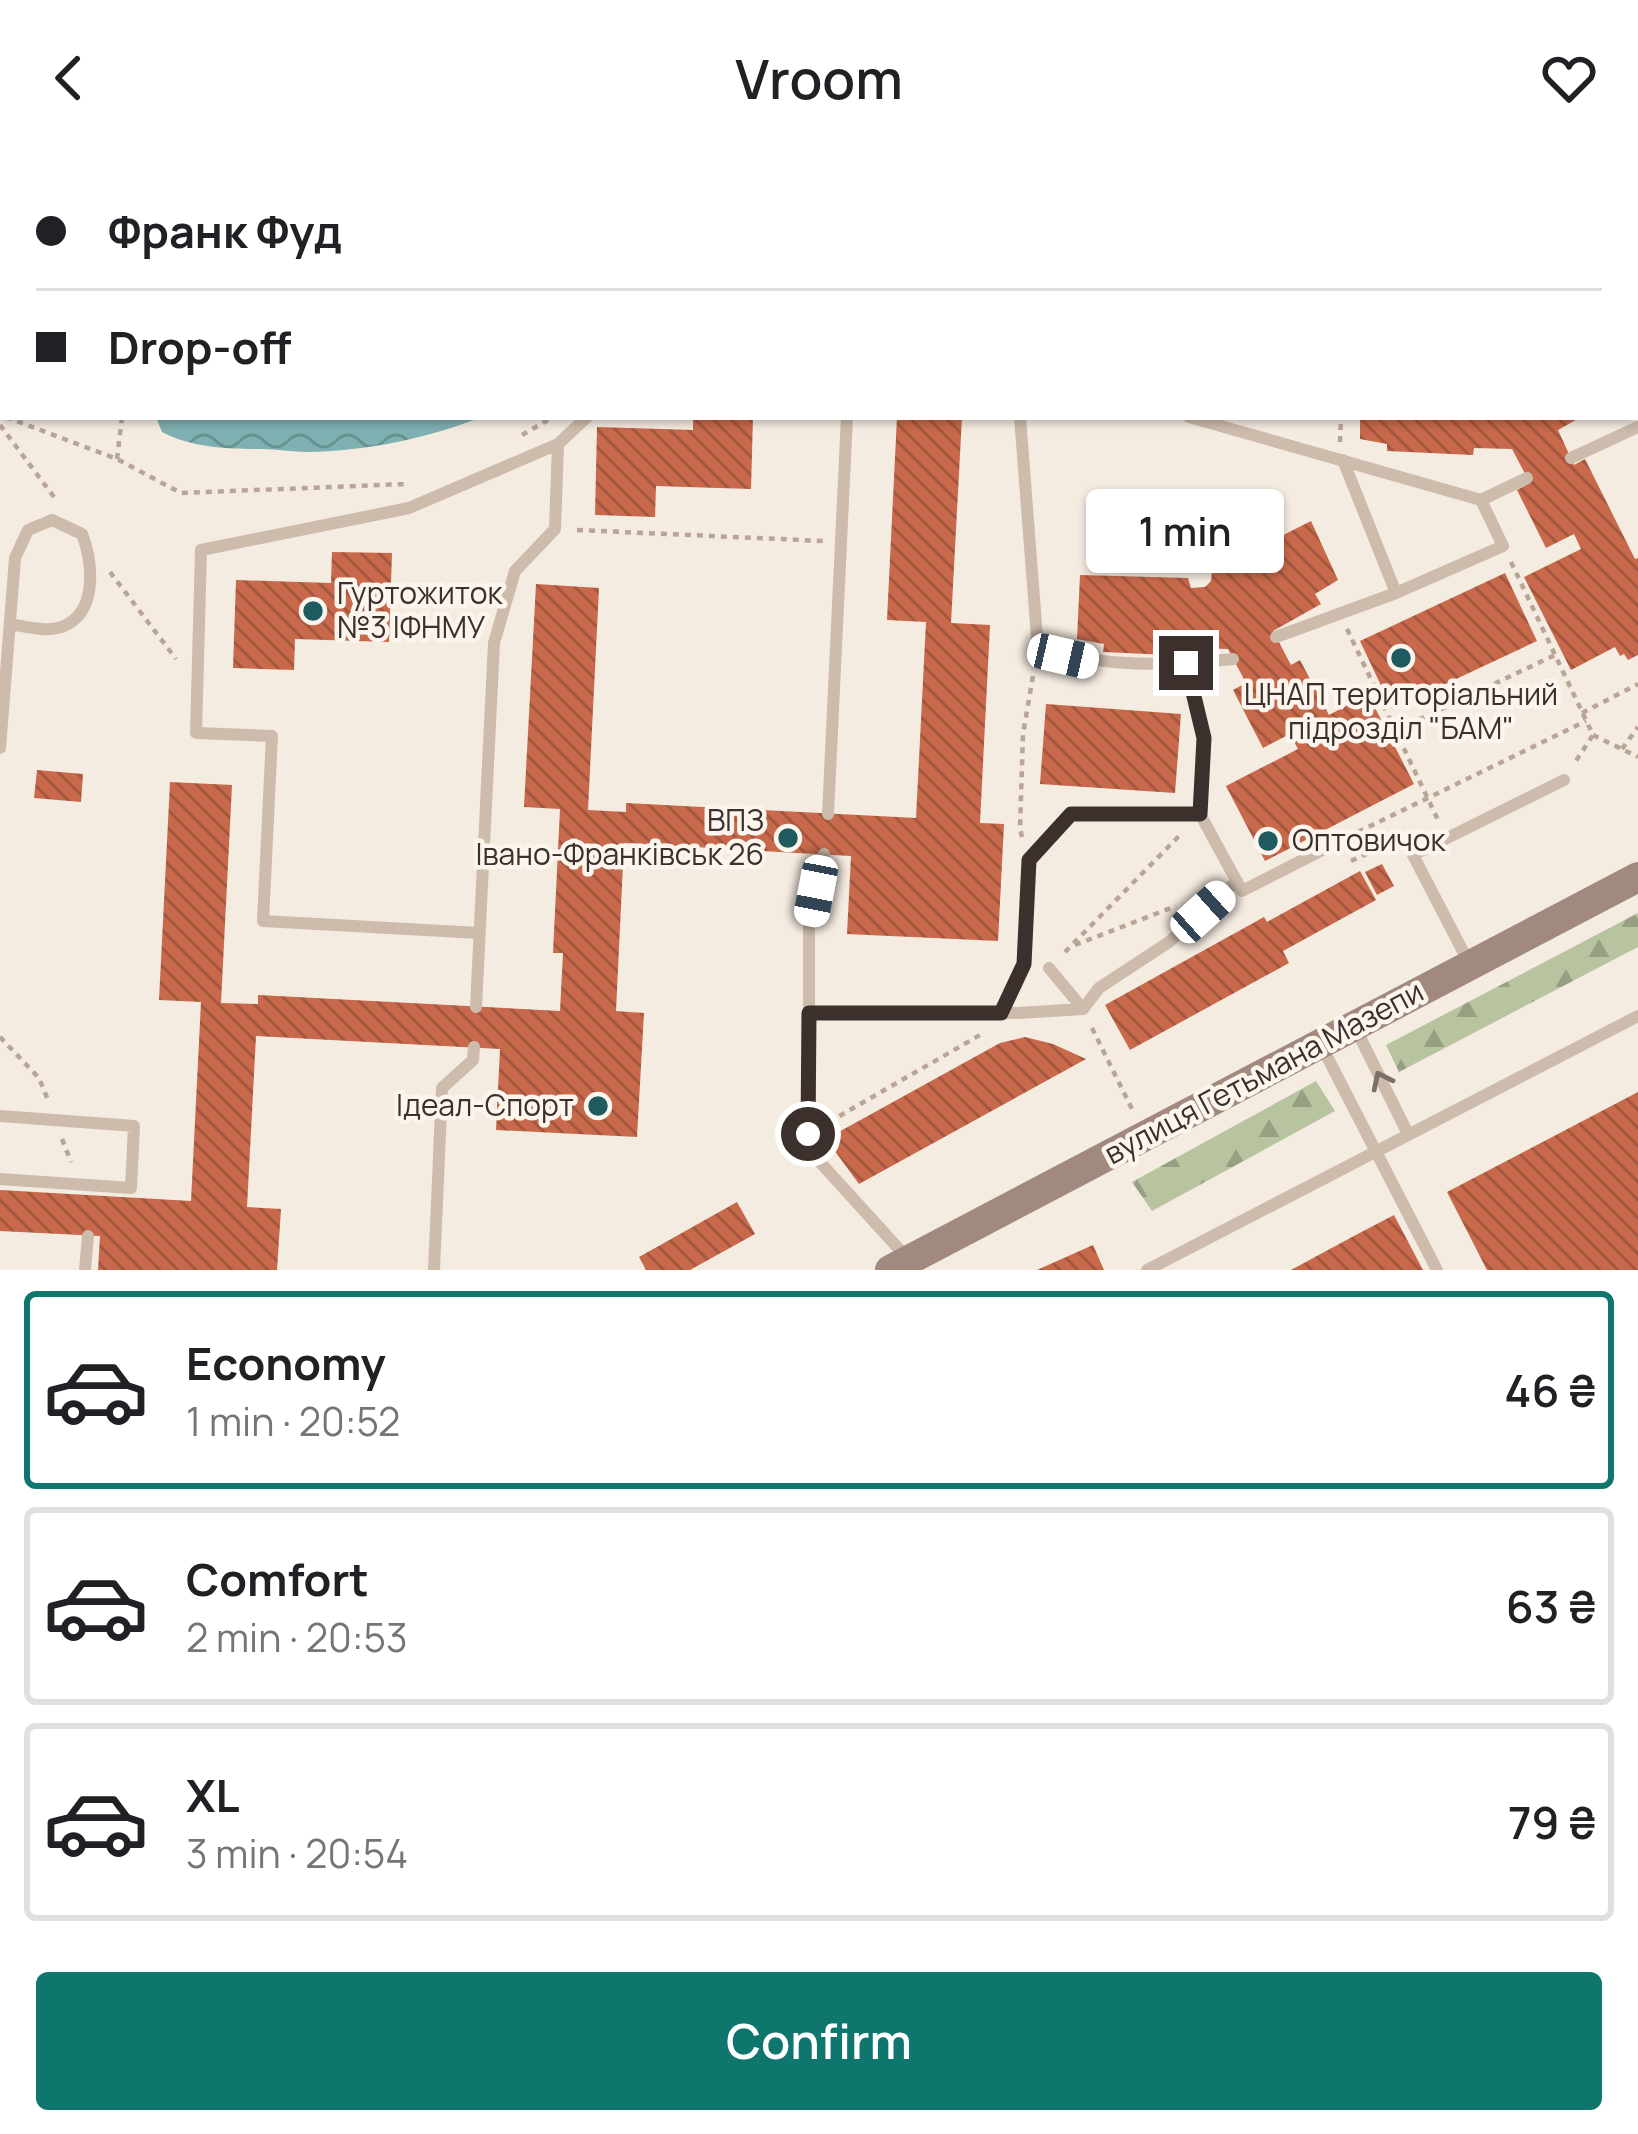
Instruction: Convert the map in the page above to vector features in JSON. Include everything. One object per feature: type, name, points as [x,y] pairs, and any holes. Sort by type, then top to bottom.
[{"type":"main road","name":"вулиця Гетьмана Мазепи","points":[[905,1267],[1638,877]]},
{"type":"lane","points":[[479,933],[263,921],[272,736],[196,733],[201,550],[410,508],[558,444],[584,420]]},
{"type":"lane","points":[[828,814],[847,420]]},
{"type":"lane","points":[[1020,420],[1038,650],[1088,662],[1141,666],[1233,659]]},
{"type":"lane","points":[[1222,422],[1481,500],[1527,478]]},
{"type":"lane","points":[[1571,458],[1636,432]]},
{"type":"lane","points":[[476,1007],[494,643],[515,571],[555,529],[558,444]]},
{"type":"lane","points":[[1342,460],[1396,593]]},
{"type":"lane","points":[[1276,637],[1396,593],[1503,546],[1481,500]]},
{"type":"lane","points":[[0,748],[15,558],[28,530],[52,520],[82,534],[91,558],[81,613],[66,626],[39,630],[10,623]]},
{"type":"lane","points":[[1186,663],[1204,738],[1200,814],[1242,891],[1348,837]]},
{"type":"lane","points":[[1470,965],[1413,855],[1564,780]]},
{"type":"lane","points":[[1001,1013],[1024,964],[1029,860],[1071,814],[1200,814]]},
{"type":"lane","points":[[824,854],[809,928],[808,1134],[818,1160],[905,1267]]},
{"type":"lane","points":[[809,1013],[1083,1009],[1099,988],[1169,942],[1237,881]]},
{"type":"lane","points":[[1049,968],[1083,1009]]},
{"type":"lane","points":[[1147,1270],[1638,1016]]},
{"type":"lane","points":[[1354,1026],[1408,1134]]},
{"type":"lane","points":[[1321,1044],[1437,1270]]},
{"type":"lane","points":[[434,1270],[442,1088],[473,1060],[474,1047]]},
{"type":"lane","points":[[0,1116],[134,1126],[130,1188],[90,1190],[0,1178]]},
{"type":"lane","points":[[86,1270],[88,1235]]},
{"type":"path","points":[[14,420],[117,459],[181,493],[404,484]]},
{"type":"path","points":[[117,459],[122,420]]},
{"type":"path","points":[[508,442],[548,420]]},
{"type":"path","points":[[555,529],[841,542]]},
{"type":"path","points":[[1503,546],[1593,735],[1638,757]]},
{"type":"path","points":[[1340,614],[1447,839]]},
{"type":"path","points":[[1029,860],[1020,828],[1023,734],[1038,650]]},
{"type":"path","points":[[1395,730],[1555,655]]},
{"type":"path","points":[[1582,712],[1638,684]]},
{"type":"path","points":[[1348,837],[1586,721]]},
{"type":"path","points":[[1622,749],[1638,727]]},
{"type":"path","points":[[1564,780],[1593,735]]},
{"type":"path","points":[[1049,968],[1200,814]]},
{"type":"path","points":[[1070,947],[1237,881]]},
{"type":"path","points":[[1083,1009],[1146,1136]]},
{"type":"path","points":[[808,1134],[1018,1013]]},
{"type":"green space","points":[[1638,913],[1638,947],[1399,1072],[1386,1045]]},
{"type":"green space","points":[[1316,1081],[1335,1111],[1152,1211],[1132,1182]]},
{"type":"water","points":[[157,420],[473,420],[397,442],[308,452],[223,448],[162,432]]},
{"type":"building","points":[[693,420],[753,420],[751,489],[656,486],[655,517],[595,515],[597,427],[693,430]]},
{"type":"building","points":[[897,420],[962,420],[951,623],[990,625],[980,823],[1004,824],[998,941],[847,934],[851,856],[624,843],[616,1011],[644,1013],[637,1137],[496,1130],[500,1049],[256,1036],[247,1207],[281,1209],[277,1270],[98,1270],[100,1236],[0,1231],[0,1190],[191,1201],[201,1002],[159,1000],[170,782],[232,785],[221,1003],[258,1004],[258,995],[560,1011],[563,953],[553,953],[560,809],[524,807],[536,584],[599,588],[588,810],[626,812],[626,803],[916,818],[926,622],[887,620]]},
{"type":"building","points":[[1360,420],[1576,420],[1558,430],[1574,465],[1585,459],[1638,558],[1638,655],[1628,660],[1615,647],[1571,670],[1524,577],[1581,549],[1574,534],[1546,548],[1517,490],[1530,483],[1512,449],[1474,448],[1473,455],[1387,451],[1387,444],[1360,439]]},
{"type":"building","points":[[1311,521],[1338,580],[1315,594],[1321,604],[1273,631],[1291,665],[1300,660],[1329,715],[1368,694],[1414,784],[1265,861],[1226,786],[1298,749],[1290,734],[1263,748],[1233,690],[1246,683],[1228,649],[1191,648],[1190,656],[1103,652],[1104,644],[1077,639],[1080,575],[1188,578],[1191,588],[1205,587],[1212,571]]},
{"type":"building","name":"Гуртожиток №3 ІФНМУ","points":[[332,552],[392,553],[389,642],[295,639],[294,670],[233,668],[236,580],[331,583]]},
{"type":"building","points":[[1505,573],[1537,641],[1392,709],[1360,641]]},
{"type":"building","points":[[1046,704],[1181,714],[1175,793],[1040,784]]},
{"type":"building","points":[[37,770],[83,774],[81,802],[34,798]]},
{"type":"building","points":[[1382,864],[1394,886],[1377,895],[1365,872]]},
{"type":"building","points":[[1360,871],[1376,900],[1283,951],[1289,963],[1130,1050],[1105,1005],[1264,917],[1267,922]]},
{"type":"building","points":[[1025,1037],[1086,1059],[859,1184],[826,1139],[1000,1043]]},
{"type":"building","points":[[1638,1092],[1638,1270],[1487,1270],[1447,1192]]},
{"type":"building","points":[[737,1202],[755,1234],[690,1270],[646,1270],[639,1257]]},
{"type":"building","points":[[1394,1215],[1423,1270],[1291,1270],[1352,1237]]},
{"type":"building","points":[[1093,1245],[1104,1270],[1037,1270]]},
{"type":"place","name":"Гуртожиток №3 ІФНМУ","points":[[313,611]]},
{"type":"place","name":"ЦНАП територіальний підрозділ \"БАМ\"","points":[[1401,658]]},
{"type":"place","name":"ВПЗ Івано-Франківськ 26","points":[[788,838]]},
{"type":"place","name":"Оптовичок","points":[[1268,841]]},
{"type":"place","name":"Ідеал-Спорт","points":[[598,1106]]},
{"type":"route","points":[[808,1134],[809,1013],[1001,1013],[1024,964],[1029,860],[1071,814],[1200,814],[1204,738],[1186,663]]}]
